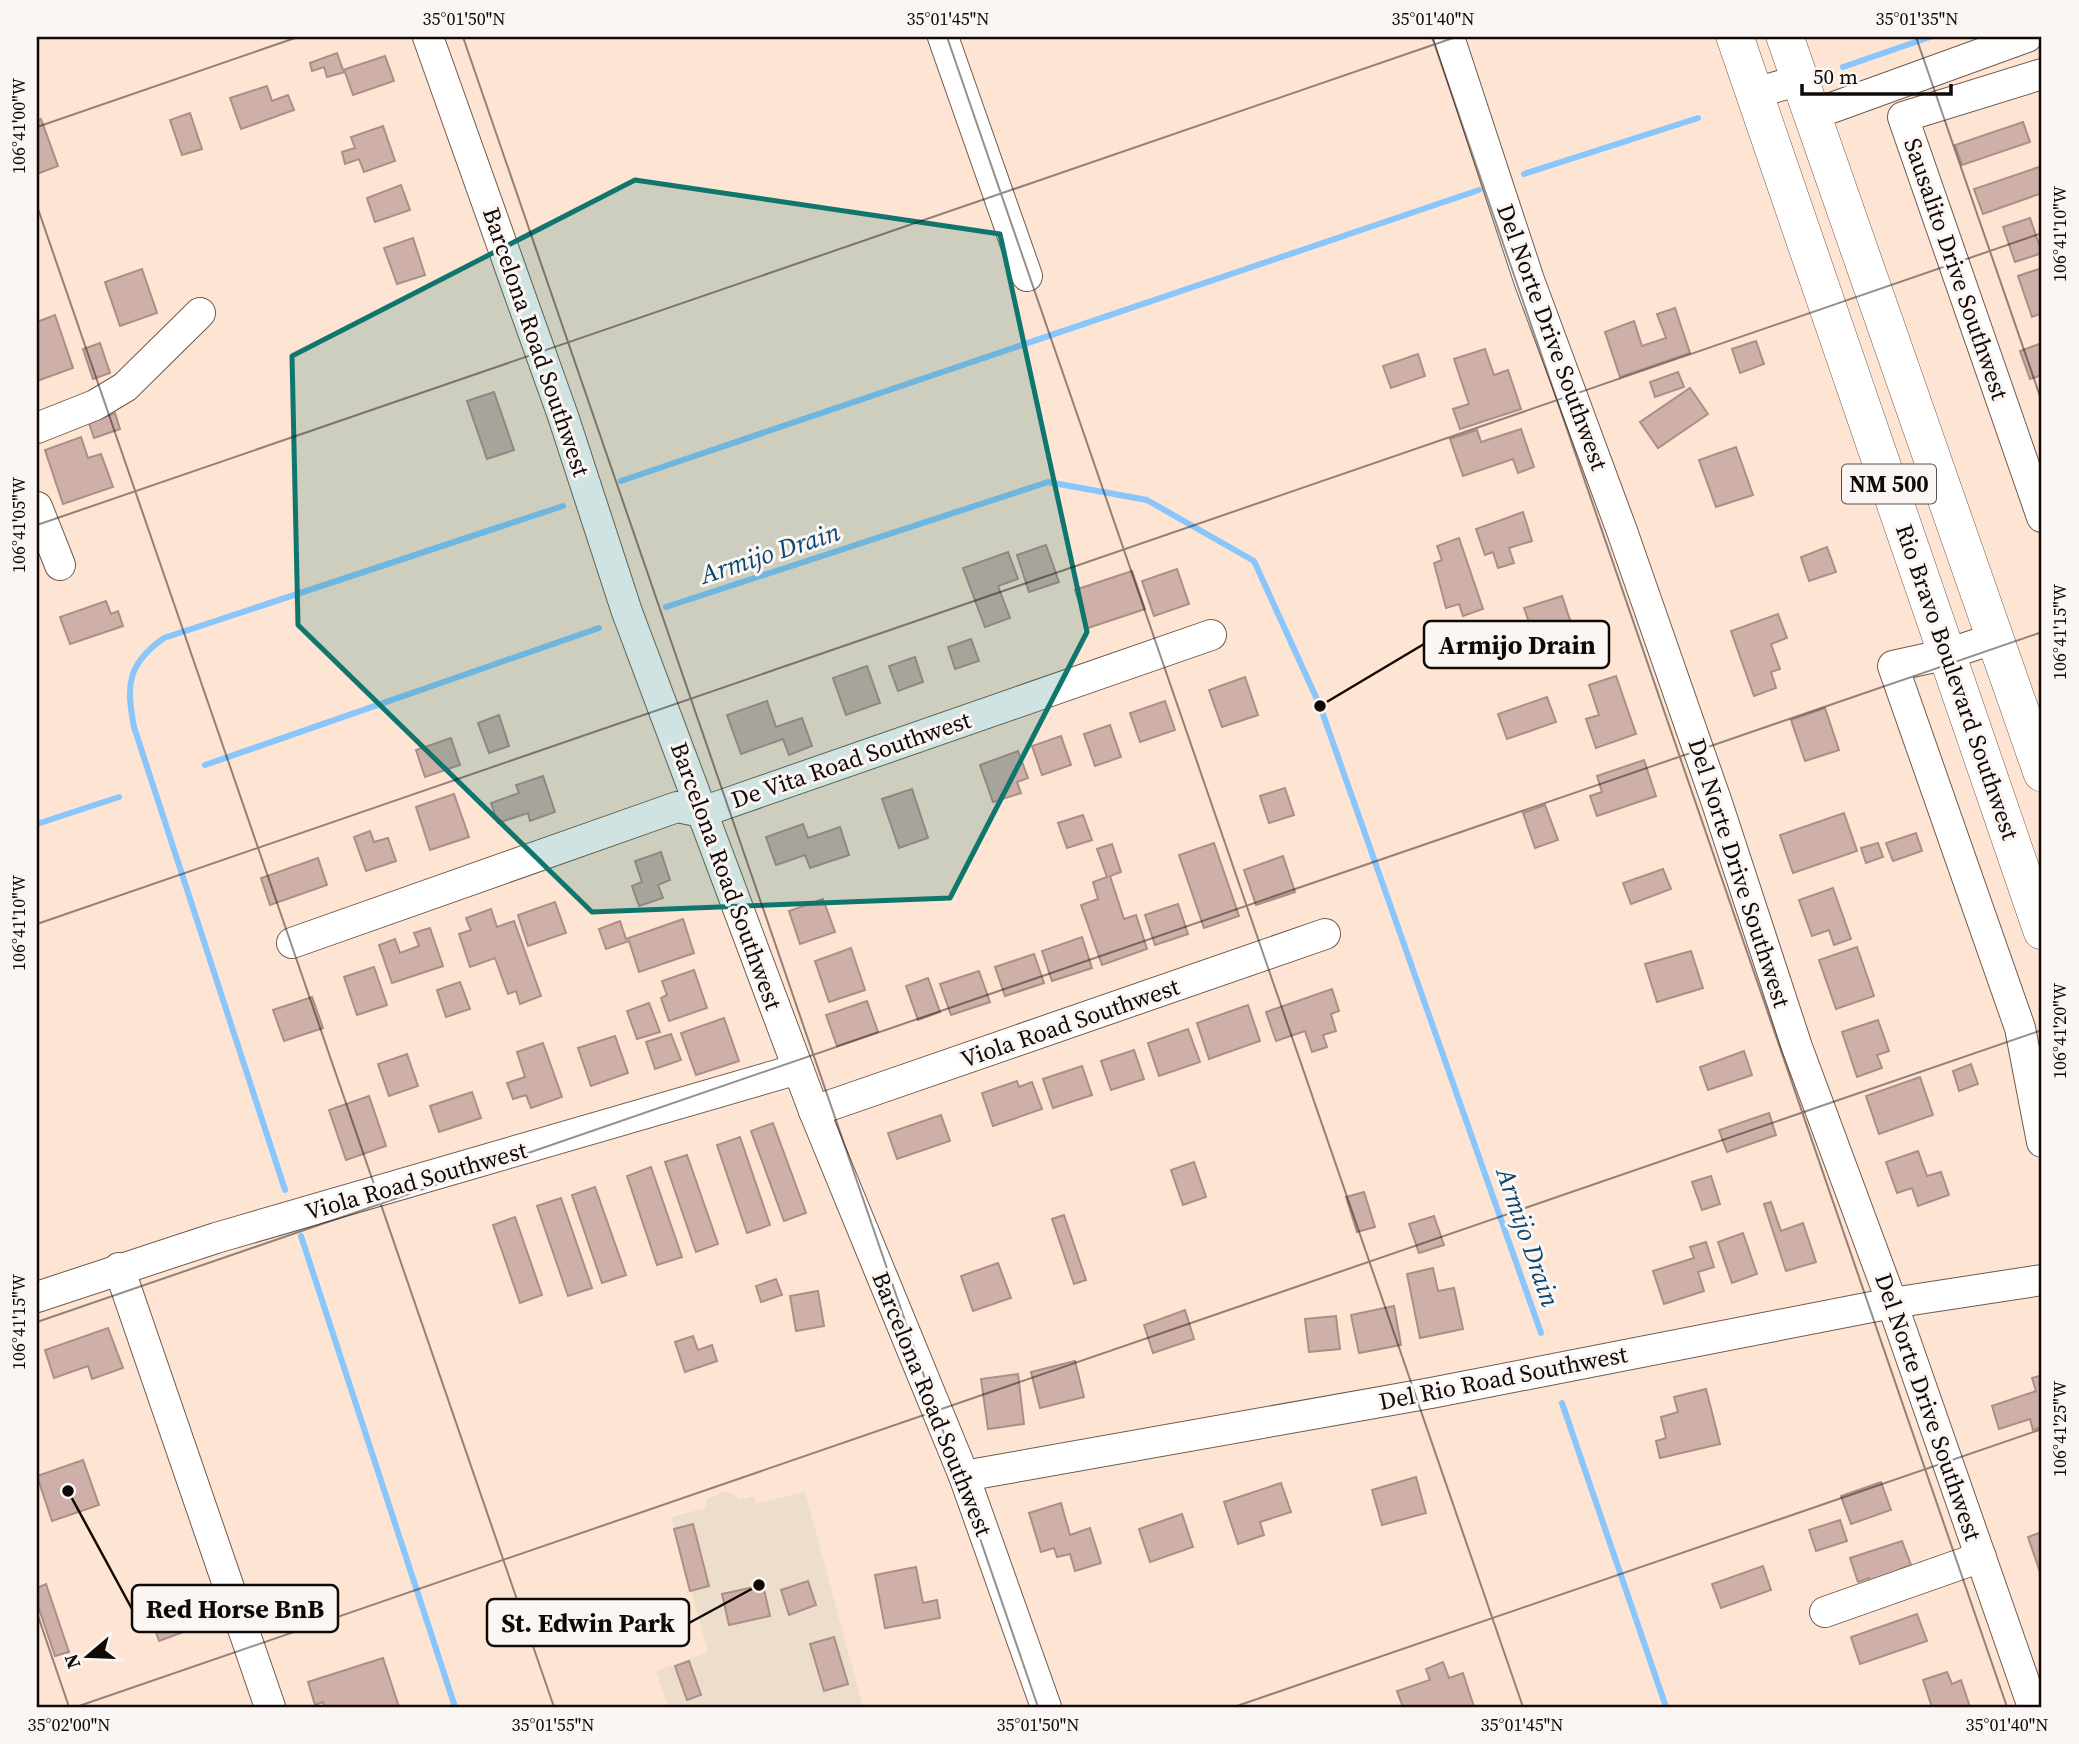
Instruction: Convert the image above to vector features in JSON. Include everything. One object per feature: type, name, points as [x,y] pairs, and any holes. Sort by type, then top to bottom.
[{"type":"main road","name":"Rio Bravo Boulevard Southwest","points":[[1735,37],[2042,931]]},
{"type":"main road","name":"Rio Bravo Boulevard Southwest","points":[[1785,37],[2042,773]]},
{"type":"street","name":"Barcelona Road Southwest","points":[[428,37],[564,416],[627,612],[814,1111],[964,1476],[1046,1707]]},
{"type":"street","points":[[943,37],[1027,276]]},
{"type":"street","name":"Del Norte Drive Southwest","points":[[1449,37],[1529,280],[1622,531],[1717,803],[1797,1047],[1892,1303],[2033,1707]]},
{"type":"street","points":[[1812,115],[2027,37]]},
{"type":"street","points":[[2032,37],[2041,74]]},
{"type":"street","name":"Sausalito Drive Southwest","points":[[2041,74],[1903,117],[2042,517]]},
{"type":"street","points":[[1755,93],[1800,80]]},
{"type":"street","points":[[37,428],[95,405],[125,387],[200,313]]},
{"type":"street","points":[[37,506],[60,565]]},
{"type":"street","name":"De Vita Road Southwest","points":[[292,943],[677,807],[702,812],[1211,635]]},
{"type":"street","points":[[1995,638],[1948,654],[1893,666],[2020,1028],[2042,1142]]},
{"type":"street","name":"Viola Road Southwest","points":[[814,1111],[1325,934]]},
{"type":"street","name":"Viola Road Southwest","points":[[37,1297],[119,1268],[798,1069]]},
{"type":"street","points":[[119,1268],[270,1707]]},
{"type":"street","name":"Del Rio Road Southwest","points":[[964,1476],[1431,1393],[1892,1303],[2042,1280]]},
{"type":"street","points":[[1825,1612],[1981,1557]]},
{"type":"highlighted area","points":[[635,180],[1000,234],[1087,632],[950,898],[592,912],[298,625],[292,356]]},
{"type":"shaded area","points":[[724,1492],[733,1493],[739,1500],[754,1496],[756,1503],[805,1492],[863,1707],[668,1707],[656,1671],[708,1652],[671,1517],[705,1508],[707,1499]]},
{"type":"building","points":[[337,53],[343,70],[385,56],[394,81],[353,95],[345,72],[327,77],[324,67],[312,71],[310,63]]},
{"type":"building","points":[[267,86],[272,101],[288,95],[294,110],[241,129],[230,98]]},
{"type":"building","points":[[190,113],[202,149],[182,155],[170,120]]},
{"type":"building","points":[[41,119],[58,166],[37,174],[37,121]]},
{"type":"building","points":[[2023,122],[2030,142],[1962,165],[1955,145]]},
{"type":"building","points":[[383,126],[395,161],[364,172],[359,159],[345,164],[342,152],[355,148],[351,137]]},
{"type":"building","points":[[2042,166],[2042,193],[1983,214],[1974,189]]},
{"type":"building","points":[[401,185],[410,210],[375,222],[367,198]]},
{"type":"building","points":[[2030,218],[2042,253],[2015,262],[2003,227]]},
{"type":"building","points":[[413,238],[425,275],[397,284],[384,248]]},
{"type":"building","points":[[2042,268],[2042,313],[2032,317],[2018,276]]},
{"type":"building","points":[[142,269],[157,313],[120,326],[105,282]]},
{"type":"building","points":[[1675,308],[1690,353],[1620,377],[1605,332],[1634,321],[1642,346],[1666,338],[1657,314]]},
{"type":"building","points":[[55,315],[73,368],[37,381],[37,322]]},
{"type":"building","points":[[1756,341],[1764,364],[1740,373],[1732,349]]},
{"type":"building","points":[[100,343],[110,373],[93,379],[83,349]]},
{"type":"building","points":[[2042,343],[2042,375],[2030,379],[2020,351]]},
{"type":"building","points":[[1485,349],[1494,375],[1508,370],[1521,409],[1460,429],[1453,409],[1469,404],[1454,359]]},
{"type":"building","points":[[1418,354],[1425,376],[1391,388],[1383,366]]},
{"type":"building","points":[[1678,372],[1684,387],[1655,397],[1650,382]]},
{"type":"building","points":[[1690,388],[1708,414],[1658,448],[1640,422]]},
{"type":"building","points":[[494,392],[514,450],[487,459],[467,401]]},
{"type":"building","points":[[115,413],[120,429],[94,438],[89,423]]},
{"type":"building","points":[[1521,429],[1534,467],[1518,473],[1513,459],[1463,476],[1450,439],[1477,430],[1481,442]]},
{"type":"building","points":[[81,437],[88,458],[101,454],[113,487],[63,504],[45,450]]},
{"type":"building","points":[[1736,447],[1753,495],[1716,507],[1699,460]]},
{"type":"building","points":[[1523,512],[1532,541],[1509,548],[1514,563],[1498,568],[1493,552],[1485,555],[1476,529]]},
{"type":"building","points":[[1459,538],[1483,609],[1463,616],[1459,604],[1446,608],[1434,563],[1442,560],[1437,546]]},
{"type":"building","points":[[1046,545],[1059,582],[1029,592],[1017,555]]},
{"type":"building","points":[[1827,547],[1836,572],[1809,581],[1801,557]]},
{"type":"building","points":[[1008,552],[1018,579],[998,586],[1010,618],[985,627],[963,568]]},
{"type":"building","points":[[1177,569],[1189,604],[1154,616],[1142,581]]},
{"type":"building","points":[[1132,571],[1145,609],[1088,628],[1075,590]]},
{"type":"building","points":[[1562,596],[1573,629],[1547,638],[1543,628],[1532,631],[1524,608]]},
{"type":"building","points":[[106,601],[111,614],[118,611],[123,626],[70,644],[60,617]]},
{"type":"building","points":[[1778,614],[1787,638],[1771,644],[1780,669],[1771,672],[1776,688],[1754,696],[1731,631]]},
{"type":"building","points":[[971,639],[979,661],[955,669],[948,647]]},
{"type":"building","points":[[915,657],[923,682],[898,691],[889,666]]},
{"type":"building","points":[[867,666],[880,703],[846,715],[833,678]]},
{"type":"building","points":[[1616,676],[1636,734],[1596,748],[1586,719],[1599,715],[1589,685]]},
{"type":"building","points":[[1245,677],[1258,715],[1222,727],[1209,690]]},
{"type":"building","points":[[1547,697],[1556,722],[1507,739],[1498,714]]},
{"type":"building","points":[[767,701],[776,727],[802,718],[812,746],[789,755],[783,739],[741,754],[727,715]]},
{"type":"building","points":[[1165,701],[1175,730],[1140,742],[1130,713]]},
{"type":"building","points":[[1825,708],[1839,750],[1805,761],[1791,720]]},
{"type":"building","points":[[499,715],[509,746],[489,753],[478,723]]},
{"type":"building","points":[[1110,725],[1121,757],[1095,766],[1084,734]]},
{"type":"building","points":[[1061,736],[1071,765],[1042,775],[1032,746]]},
{"type":"building","points":[[451,738],[460,765],[425,777],[416,750]]},
{"type":"building","points":[[1018,751],[1028,778],[1017,782],[1021,793],[993,802],[980,765]]},
{"type":"building","points":[[1644,760],[1656,796],[1597,816],[1590,796],[1602,792],[1597,776]]},
{"type":"building","points":[[543,776],[555,812],[530,821],[528,813],[498,823],[491,803],[519,793],[516,785]]},
{"type":"building","points":[[1285,788],[1294,815],[1269,823],[1260,796]]},
{"type":"building","points":[[912,789],[928,838],[899,848],[882,799]]},
{"type":"building","points":[[454,794],[469,837],[430,850],[416,807]]},
{"type":"building","points":[[1545,805],[1558,840],[1535,848],[1523,813]]},
{"type":"building","points":[[1844,813],[1857,851],[1793,873],[1780,835]]},
{"type":"building","points":[[1083,815],[1092,840],[1067,848],[1058,823]]},
{"type":"building","points":[[803,824],[808,838],[840,827],[849,855],[810,868],[805,855],[776,865],[766,837]]},
{"type":"building","points":[[370,831],[374,842],[388,838],[396,861],[366,871],[354,837]]},
{"type":"building","points":[[1916,833],[1922,851],[1893,861],[1886,843]]},
{"type":"building","points":[[1214,843],[1239,916],[1204,928],[1179,855]]},
{"type":"building","points":[[1878,843],[1883,857],[1866,863],[1861,848]]},
{"type":"building","points":[[1112,844],[1121,872],[1110,876],[1124,919],[1136,915],[1147,949],[1102,965],[1081,905],[1098,899],[1093,882],[1107,877],[1097,849]]},
{"type":"building","points":[[661,852],[670,880],[658,885],[663,898],[639,906],[632,886],[642,882],[635,861]]},
{"type":"building","points":[[1283,856],[1295,892],[1256,905],[1244,870]]},
{"type":"building","points":[[318,858],[327,885],[270,905],[261,878]]},
{"type":"building","points":[[1663,869],[1671,889],[1631,904],[1623,883]]},
{"type":"building","points":[[1833,888],[1851,939],[1834,945],[1829,930],[1812,936],[1799,900]]},
{"type":"building","points":[[823,899],[835,932],[800,944],[789,911]]},
{"type":"building","points":[[555,902],[566,933],[528,946],[518,915]]},
{"type":"building","points":[[1178,904],[1188,934],[1155,945],[1145,915]]},
{"type":"building","points":[[491,909],[497,927],[514,921],[541,996],[520,1004],[516,991],[508,994],[495,958],[470,967],[459,934],[471,930],[466,918]]},
{"type":"building","points":[[683,919],[694,953],[639,972],[629,941],[606,949],[599,929],[620,921],[626,939]]},
{"type":"building","points":[[430,928],[443,966],[392,983],[379,945],[395,939],[400,953],[419,946],[414,933]]},
{"type":"building","points":[[1082,937],[1092,968],[1052,981],[1042,951]]},
{"type":"building","points":[[1857,947],[1874,996],[1836,1009],[1819,960]]},
{"type":"building","points":[[851,948],[865,990],[829,1002],[815,961]]},
{"type":"building","points":[[1691,951],[1703,988],[1657,1002],[1645,964]]},
{"type":"building","points":[[1034,954],[1044,983],[1005,996],[995,967]]},
{"type":"building","points":[[374,967],[387,1005],[357,1015],[344,977]]},
{"type":"building","points":[[694,970],[707,1008],[669,1021],[661,998],[667,995],[662,981]]},
{"type":"building","points":[[979,971],[990,1002],[951,1015],[940,984]]},
{"type":"building","points":[[928,978],[940,1012],[918,1020],[906,986]]},
{"type":"building","points":[[460,982],[470,1009],[446,1017],[437,990]]},
{"type":"building","points":[[1332,989],[1339,1011],[1331,1014],[1336,1031],[1323,1035],[1327,1047],[1312,1052],[1305,1031],[1276,1041],[1266,1012]]},
{"type":"building","points":[[312,997],[323,1028],[284,1041],[273,1010]]},
{"type":"building","points":[[867,1001],[878,1032],[837,1046],[826,1015]]},
{"type":"building","points":[[649,1003],[660,1032],[637,1039],[627,1011]]},
{"type":"building","points":[[1248,1005],[1260,1041],[1209,1059],[1197,1023]]},
{"type":"building","points":[[724,1018],[739,1061],[696,1075],[681,1033]]},
{"type":"building","points":[[1878,1020],[1889,1051],[1877,1055],[1882,1068],[1857,1077],[1842,1032]]},
{"type":"building","points":[[1188,1029],[1200,1062],[1159,1076],[1148,1043]]},
{"type":"building","points":[[671,1034],[681,1060],[655,1069],[646,1042]]},
{"type":"building","points":[[615,1036],[628,1073],[591,1086],[578,1048]]},
{"type":"building","points":[[543,1043],[562,1097],[531,1108],[526,1095],[513,1099],[507,1083],[525,1077],[517,1052]]},
{"type":"building","points":[[1134,1050],[1144,1079],[1111,1090],[1101,1061]]},
{"type":"building","points":[[1744,1051],[1752,1075],[1708,1090],[1700,1067]]},
{"type":"building","points":[[407,1054],[418,1086],[389,1096],[378,1064]]},
{"type":"building","points":[[1971,1064],[1978,1084],[1959,1091],[1953,1071]]},
{"type":"building","points":[[1082,1066],[1092,1095],[1053,1108],[1043,1079]]},
{"type":"building","points":[[1920,1077],[1933,1115],[1879,1134],[1866,1096]]},
{"type":"building","points":[[1017,1081],[1019,1087],[1032,1082],[1042,1109],[993,1126],[982,1093]]},
{"type":"building","points":[[472,1092],[481,1118],[439,1132],[430,1106]]},
{"type":"building","points":[[369,1096],[386,1146],[346,1160],[329,1110]]},
{"type":"building","points":[[1769,1113],[1776,1135],[1727,1152],[1719,1130]]},
{"type":"building","points":[[941,1115],[950,1141],[897,1159],[888,1133]]},
{"type":"building","points":[[773,1123],[806,1213],[784,1221],[751,1131]]},
{"type":"building","points":[[740,1137],[770,1225],[747,1233],[717,1145]]},
{"type":"building","points":[[1918,1151],[1927,1176],[1941,1172],[1949,1195],[1918,1206],[1912,1188],[1897,1193],[1886,1162]]},
{"type":"building","points":[[687,1155],[718,1244],[696,1252],[665,1162]]},
{"type":"building","points":[[1194,1162],[1206,1197],[1183,1205],[1171,1170]]},
{"type":"building","points":[[651,1167],[682,1257],[657,1265],[627,1176]]},
{"type":"building","points":[[1711,1176],[1720,1204],[1702,1210],[1692,1182]]},
{"type":"building","points":[[595,1187],[626,1275],[602,1283],[572,1195]]},
{"type":"building","points":[[1364,1192],[1375,1227],[1357,1232],[1346,1197]]},
{"type":"building","points":[[561,1198],[592,1288],[568,1296],[537,1206]]},
{"type":"building","points":[[1771,1202],[1781,1231],[1803,1223],[1816,1262],[1786,1271],[1764,1204]]},
{"type":"building","points":[[1064,1215],[1086,1280],[1074,1284],[1052,1219]]},
{"type":"building","points":[[1434,1216],[1444,1245],[1419,1253],[1409,1224]]},
{"type":"building","points":[[515,1217],[542,1295],[520,1303],[493,1225]]},
{"type":"building","points":[[1743,1233],[1757,1274],[1732,1283],[1718,1242]]},
{"type":"building","points":[[1706,1242],[1714,1267],[1698,1272],[1704,1291],[1664,1304],[1653,1271],[1694,1258],[1690,1247]]},
{"type":"building","points":[[998,1263],[1011,1298],[973,1311],[961,1276]]},
{"type":"building","points":[[1433,1268],[1438,1291],[1454,1288],[1463,1329],[1420,1338],[1407,1274]]},
{"type":"building","points":[[776,1279],[782,1295],[761,1302],[756,1286]]},
{"type":"building","points":[[818,1291],[824,1326],[796,1331],[790,1296]]},
{"type":"building","points":[[1394,1306],[1401,1345],[1359,1353],[1351,1315]]},
{"type":"building","points":[[1185,1310],[1194,1339],[1153,1353],[1144,1325]]},
{"type":"building","points":[[1336,1316],[1340,1349],[1309,1352],[1305,1319]]},
{"type":"building","points":[[108,1328],[123,1368],[92,1379],[88,1366],[54,1378],[45,1350]]},
{"type":"building","points":[[693,1336],[698,1350],[712,1345],[717,1361],[685,1372],[675,1342]]},
{"type":"building","points":[[1075,1361],[1084,1397],[1040,1408],[1031,1372]]},
{"type":"building","points":[[1018,1374],[1024,1424],[988,1429],[981,1379]]},
{"type":"building","points":[[2042,1375],[2042,1427],[2033,1430],[2030,1419],[1999,1429],[1992,1406],[2036,1391],[2032,1378]]},
{"type":"building","points":[[1706,1389],[1720,1444],[1660,1458],[1656,1441],[1666,1438],[1661,1417],[1678,1412],[1674,1397]]},
{"type":"building","points":[[83,1460],[99,1505],[52,1521],[37,1476]]},
{"type":"building","points":[[1416,1477],[1426,1513],[1382,1525],[1372,1490]]},
{"type":"building","points":[[1881,1482],[1891,1510],[1851,1524],[1841,1496]]},
{"type":"building","points":[[1281,1483],[1291,1512],[1260,1522],[1264,1535],[1238,1544],[1224,1502]]},
{"type":"building","points":[[1061,1503],[1070,1535],[1090,1528],[1101,1563],[1075,1571],[1070,1554],[1057,1557],[1054,1548],[1041,1552],[1029,1513]]},
{"type":"building","points":[[1182,1514],[1193,1547],[1150,1562],[1139,1529]]},
{"type":"building","points":[[1840,1520],[1847,1541],[1816,1551],[1809,1530]]},
{"type":"building","points":[[693,1524],[709,1586],[690,1591],[674,1529]]},
{"type":"building","points":[[2042,1532],[2042,1578],[2028,1537]]},
{"type":"building","points":[[1902,1541],[1911,1565],[1900,1569],[1903,1577],[1872,1588],[1869,1578],[1858,1582],[1850,1558]]},
{"type":"building","points":[[1763,1566],[1771,1590],[1721,1608],[1712,1584]]},
{"type":"building","points":[[916,1567],[923,1603],[937,1600],[940,1618],[885,1628],[875,1575]]},
{"type":"building","points":[[808,1581],[816,1605],[789,1615],[781,1590]]},
{"type":"building","points":[[46,1584],[69,1652],[55,1656],[37,1603],[37,1588]]},
{"type":"building","points":[[763,1585],[770,1616],[729,1625],[722,1594]]},
{"type":"building","points":[[181,1600],[192,1629],[159,1641],[149,1611]]},
{"type":"building","points":[[1917,1614],[1927,1641],[1860,1664],[1851,1637]]},
{"type":"building","points":[[834,1637],[848,1684],[824,1691],[810,1644]]},
{"type":"building","points":[[383,1658],[399,1707],[325,1707],[323,1702],[315,1705],[308,1682]]},
{"type":"building","points":[[689,1661],[701,1695],[687,1700],[675,1666]]},
{"type":"building","points":[[1443,1662],[1449,1678],[1463,1673],[1474,1707],[1403,1707],[1397,1691],[1430,1680],[1426,1669]]},
{"type":"building","points":[[1947,1672],[1952,1684],[1961,1680],[1970,1707],[1932,1707],[1923,1680]]},
{"type":"waterway","points":[[1843,67],[1930,37]]},
{"type":"waterway","points":[[1524,174],[1698,118]]},
{"type":"waterway","points":[[621,481],[1479,190]]},
{"type":"waterway","name":"Armijo Drain","points":[[666,607],[1048,482],[1147,500],[1254,561],[1320,706],[1541,1333]]},
{"type":"waterway","points":[[285,1190],[134,727],[130,699],[132,676],[143,657],[164,638],[563,506]]},
{"type":"waterway","name":"Armijo Drain","points":[[205,765],[599,628]]},
{"type":"waterway","name":"Armijo Drain","points":[[37,824],[119,797]]},
{"type":"waterway","points":[[301,1236],[455,1707]]},
{"type":"waterway","name":"Armijo Drain","points":[[1562,1403],[1666,1707]]},
{"type":"place","name":"Armijo Drain","points":[[1320,706]]},
{"type":"place","name":"Red Horse BnB","points":[[68,1491]]},
{"type":"place","name":"St. Edwin Park","points":[[759,1585]]}]
